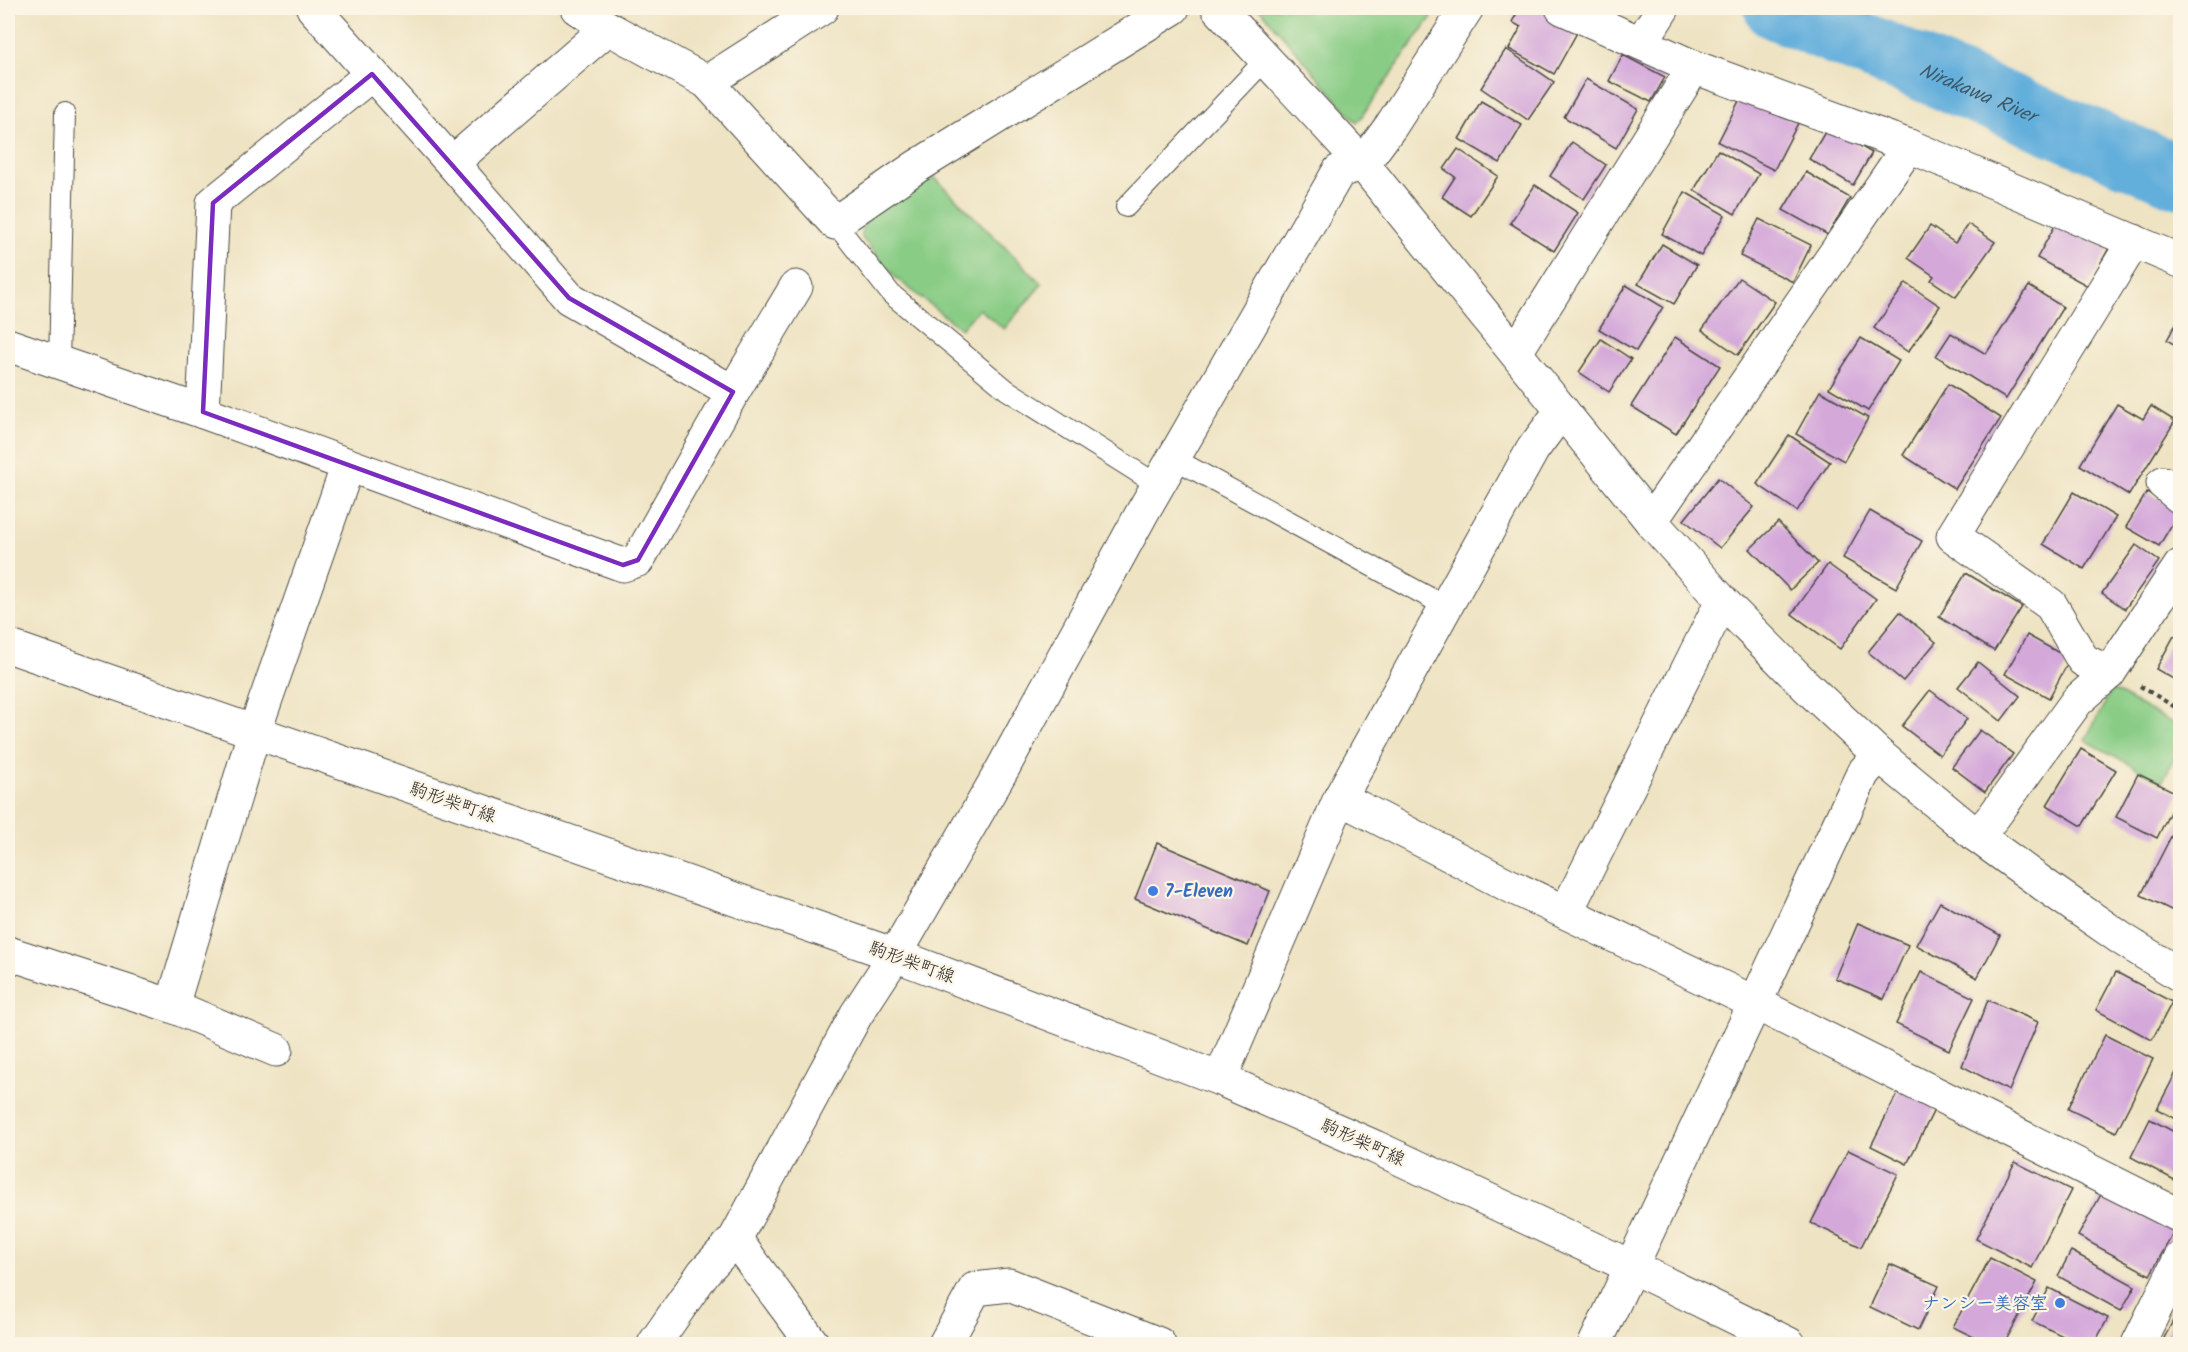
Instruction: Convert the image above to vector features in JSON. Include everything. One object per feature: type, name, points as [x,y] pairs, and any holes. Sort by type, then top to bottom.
[{"type":"street","points":[[313,8],[569,298],[733,392]]},
{"type":"street","points":[[577,8],[608,28],[707,82],[835,223],[916,167],[1173,8]]},
{"type":"street","points":[[707,82],[822,8]]},
{"type":"street","points":[[1218,8],[1363,164],[1651,520],[1722,601],[1805,685],[1879,755],[1977,836],[2050,890],[2122,939],[2181,975]]},
{"type":"street","points":[[654,1344],[704,1272],[735,1239],[856,1015],[896,955],[1003,768],[1166,472],[1339,171],[1363,164],[1391,126],[1467,8]]},
{"type":"street","points":[[1562,8],[1694,67],[1909,146],[2181,261]]},
{"type":"street","points":[[1641,44],[1662,8]]},
{"type":"street","points":[[452,163],[608,28]]},
{"type":"street","points":[[1516,352],[1694,67]]},
{"type":"street","points":[[203,412],[213,203],[372,74]]},
{"type":"street","points":[[1651,520],[1909,146]]},
{"type":"street","points":[[2109,673],[2083,660],[2051,605],[1953,536],[2134,241]]},
{"type":"street","points":[[8,345],[203,412],[623,565],[638,560],[733,392],[796,287]]},
{"type":"street","points":[[1220,1078],[1340,798],[1533,449],[1562,410]]},
{"type":"street","points":[[172,1006],[254,733],[348,465]]},
{"type":"street","points":[[1977,836],[2077,701],[2109,673],[2181,566]]},
{"type":"street","points":[[1566,912],[1722,601]]},
{"type":"street","name":"駒形柴町線","points":[[8,646],[896,955],[1220,1078],[1375,1147],[1632,1267],[1789,1344]]},
{"type":"street","points":[[1595,1344],[1863,773],[1879,755]]},
{"type":"street","points":[[1340,798],[1504,883],[1755,1003],[2181,1216]]},
{"type":"street","points":[[8,953],[172,1006],[276,1050]]},
{"type":"street","points":[[735,1239],[813,1344]]},
{"type":"street","points":[[2138,1344],[2181,1258]]},
{"type":"street","points":[[945,1344],[975,1289],[1009,1285],[1155,1344]]},
{"type":"lane","points":[[1126,207],[1266,59]]},
{"type":"lane","points":[[59,363],[65,113]]},
{"type":"lane","points":[[835,223],[891,294],[1007,390],[1166,472],[1445,606]]},
{"type":"path","points":[[2109,673],[2124,677],[2181,710]]},
{"type":"highlighted area","points":[[372,74],[569,298],[733,392],[638,560],[623,565],[203,412],[213,203]]},
{"type":"green space","points":[[1259,8],[1438,8],[1357,123]]},
{"type":"green space","points":[[934,177],[1042,284],[1004,329],[979,309],[961,329],[896,278],[862,238],[863,219]]},
{"type":"green space","points":[[2112,690],[2180,727],[2180,748],[2162,782],[2085,740]]},
{"type":"building","points":[[1520,8],[1539,8],[1579,29],[1554,74],[1509,49],[1521,27],[1512,22]]},
{"type":"building","points":[[1506,49],[1554,82],[1528,120],[1481,88]]},
{"type":"building","points":[[1623,55],[1665,77],[1651,102],[1609,81]]},
{"type":"building","points":[[1586,79],[1638,109],[1616,148],[1564,117]]},
{"type":"building","points":[[1742,95],[1798,123],[1774,170],[1718,142]]},
{"type":"building","points":[[1481,101],[1522,125],[1500,163],[1459,139]]},
{"type":"building","points":[[1828,127],[1872,153],[1853,185],[1809,159]]},
{"type":"building","points":[[1572,142],[1606,165],[1584,199],[1550,176]]},
{"type":"building","points":[[1458,149],[1498,176],[1471,216],[1442,197],[1455,177],[1444,169]]},
{"type":"building","points":[[1718,150],[1759,174],[1735,214],[1694,190]]},
{"type":"building","points":[[1806,172],[1850,198],[1828,235],[1783,210]]},
{"type":"building","points":[[1535,185],[1578,213],[1554,251],[1510,223]]},
{"type":"building","points":[[1685,192],[1725,215],[1701,256],[1662,234]]},
{"type":"building","points":[[1759,219],[1811,245],[1793,282],[1740,256]]},
{"type":"building","points":[[2058,220],[2109,248],[2088,286],[2037,258]]},
{"type":"building","points":[[1968,224],[1995,242],[1956,297],[1931,280],[1934,276],[1908,258],[1930,226],[1955,243]]},
{"type":"building","points":[[1662,244],[1697,265],[1674,304],[1638,284]]},
{"type":"building","points":[[1739,278],[1775,302],[1738,355],[1702,330]]},
{"type":"building","points":[[1906,283],[1940,306],[1908,352],[1874,328]]},
{"type":"building","points":[[1626,285],[1663,307],[1636,351],[1599,329]]},
{"type":"building","points":[[2029,286],[2063,307],[2006,399],[1936,356],[1951,333],[1986,354]]},
{"type":"building","points":[[2180,316],[2180,348],[2167,340]]},
{"type":"building","points":[[1675,337],[1720,366],[1676,434],[1631,406]]},
{"type":"building","points":[[1861,338],[1899,361],[1868,411],[1829,388]]},
{"type":"building","points":[[1601,339],[1631,359],[1609,392],[1579,372]]},
{"type":"building","points":[[1948,384],[2001,418],[1955,489],[1903,455]]},
{"type":"building","points":[[1820,391],[1868,418],[1844,461],[1796,434]]},
{"type":"building","points":[[2117,404],[2143,419],[2151,406],[2175,421],[2129,495],[2080,465]]},
{"type":"building","points":[[1789,435],[1830,462],[1797,511],[1757,484]]},
{"type":"building","points":[[1718,478],[1754,507],[1720,548],[1684,520]]},
{"type":"building","points":[[2074,492],[2116,517],[2084,569],[2043,544]]},
{"type":"building","points":[[2147,492],[2180,511],[2159,546],[2126,527]]},
{"type":"building","points":[[1870,511],[1922,541],[1896,588],[1843,558]]},
{"type":"building","points":[[1778,522],[1818,563],[1790,590],[1750,549]]},
{"type":"building","points":[[2136,545],[2159,561],[2125,609],[2102,593]]},
{"type":"building","points":[[1828,564],[1876,599],[1840,649],[1792,614]]},
{"type":"building","points":[[1966,573],[2022,607],[1994,651],[1939,617]]},
{"type":"building","points":[[1900,612],[1936,642],[1903,681],[1868,652]]},
{"type":"building","points":[[2027,635],[2070,659],[2049,698],[2005,674]]},
{"type":"building","points":[[2174,636],[2180,639],[2180,683],[2156,669]]},
{"type":"building","points":[[1978,662],[2020,696],[2001,721],[1958,687]]},
{"type":"building","points":[[1930,690],[1967,719],[1940,755],[1902,726]]},
{"type":"building","points":[[1980,730],[2013,754],[1985,792],[1952,767]]},
{"type":"building","points":[[2081,749],[2116,770],[2082,826],[2047,805]]},
{"type":"building","points":[[2138,774],[2179,794],[2157,838],[2116,817]]},
{"type":"building","points":[[2180,819],[2180,908],[2178,906],[2175,912],[2141,895]]},
{"type":"building","points":[[1157,843],[1270,891],[1248,946],[1135,899]]},
{"type":"building","points":[[1940,902],[2000,935],[1977,978],[1916,945]]},
{"type":"building","points":[[1858,923],[1908,945],[1884,999],[1835,978]]},
{"type":"building","points":[[1921,972],[1974,998],[1949,1050],[1896,1024]]},
{"type":"building","points":[[2116,972],[2172,1002],[2152,1040],[2096,1010]]},
{"type":"building","points":[[1988,1000],[2038,1022],[2009,1091],[1962,1066]]},
{"type":"building","points":[[2105,1035],[2153,1059],[2116,1132],[2068,1109]]},
{"type":"building","points":[[2180,1067],[2180,1121],[2157,1109]]},
{"type":"building","points":[[1900,1088],[1936,1106],[1907,1164],[1871,1146]]},
{"type":"building","points":[[2150,1119],[2180,1135],[2180,1183],[2131,1157]]},
{"type":"building","points":[[1848,1150],[1898,1174],[1861,1247],[1811,1223]]},
{"type":"building","points":[[2015,1162],[2071,1190],[2032,1268],[1976,1239]]},
{"type":"building","points":[[2103,1191],[2175,1230],[2150,1275],[2078,1236]]},
{"type":"building","points":[[2071,1251],[2135,1286],[2121,1311],[2058,1276]]},
{"type":"building","points":[[1990,1258],[2037,1282],[2004,1344],[1988,1344],[1953,1327]]},
{"type":"building","points":[[1890,1264],[1939,1286],[1918,1330],[1870,1307]]},
{"type":"building","name":"ナンシー美容室","points":[[2049,1288],[2108,1318],[2094,1344],[2079,1344],[2032,1321]]},
{"type":"building","points":[[2175,1317],[2180,1320],[2180,1344],[2161,1344]]},
{"type":"waterway","name":"Nirakawa River","points":[[1776,8],[2180,177]]},
{"type":"place","name":"7-Eleven","points":[[1153,891]]},
{"type":"place","name":"ナンシー美容室","points":[[2060,1303]]}]
